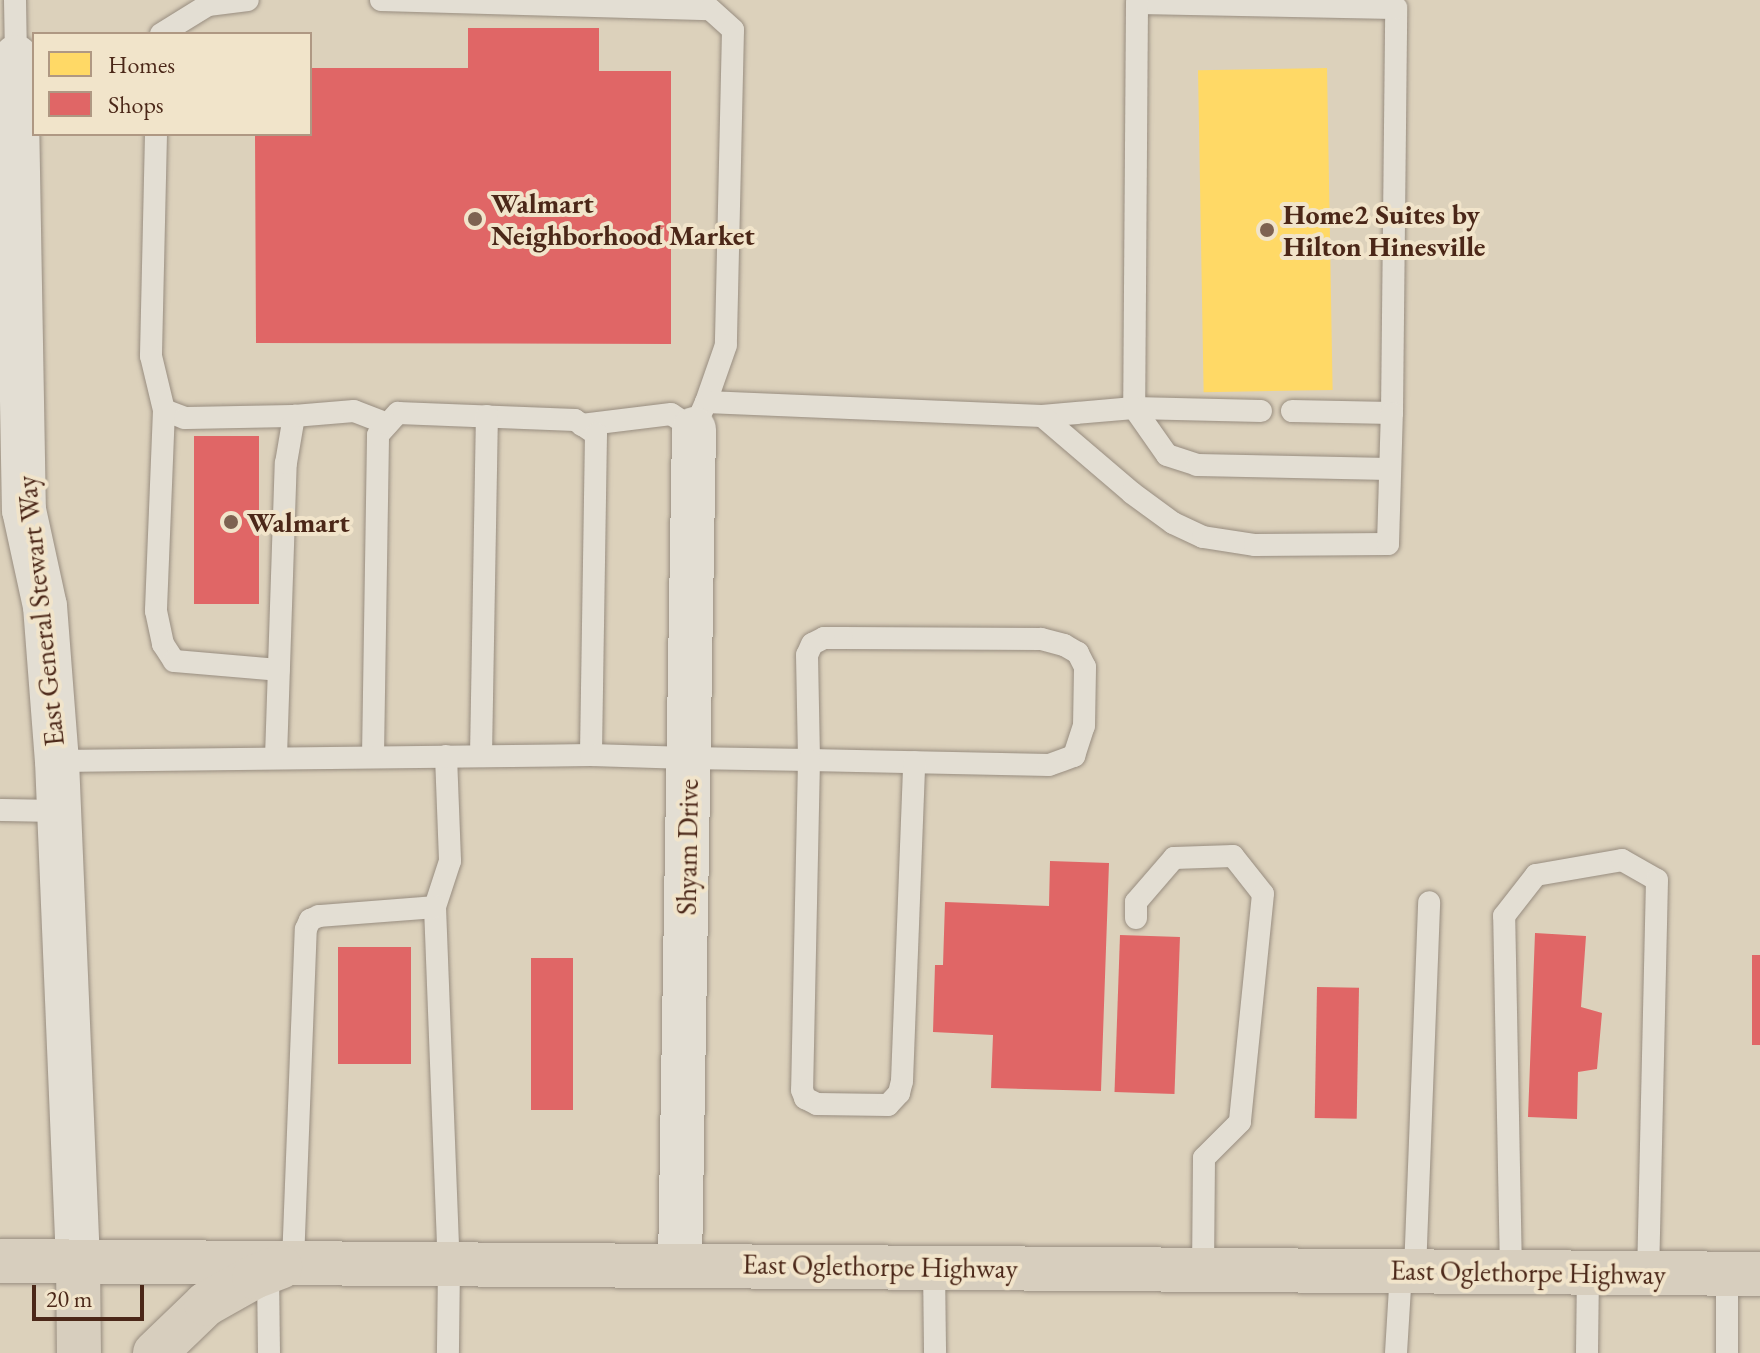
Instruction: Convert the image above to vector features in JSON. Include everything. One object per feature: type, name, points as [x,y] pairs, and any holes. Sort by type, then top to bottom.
[{"type":"main road","name":"East Oglethorpe Highway","points":[[0,1261],[281,1267],[680,1265],[1744,1274]]},
{"type":"main road","points":[[78,1262],[79,1353]]},
{"type":"main road","points":[[155,1353],[206,1304],[281,1267]]},
{"type":"street","name":"East General Stewart Way","points":[[25,57],[24,510],[45,606],[57,761],[78,1262]]},
{"type":"street","name":"Shyam Drive","points":[[680,1265],[688,758],[700,416]]},
{"type":"lane","points":[[15,0],[25,57]]},
{"type":"lane","points":[[164,32],[208,5],[248,0]]},
{"type":"lane","points":[[381,0],[710,9],[733,30],[726,345],[700,416]]},
{"type":"lane","points":[[1042,416],[1173,523],[1203,537],[1255,545],[1388,544],[1392,413],[1396,8],[1137,2],[1134,408],[1167,455],[1197,465],[1390,469]]},
{"type":"lane","points":[[156,136],[151,356],[164,410],[156,611],[163,644],[174,661],[279,670]]},
{"type":"lane","points":[[582,425],[671,414],[1042,416],[1134,408],[1261,411]]},
{"type":"lane","points":[[164,410],[185,418],[294,416],[354,411],[388,424]]},
{"type":"lane","points":[[1292,411],[1392,413]]},
{"type":"lane","points":[[373,756],[378,435],[398,413],[575,420],[596,434],[591,755]]},
{"type":"lane","points":[[276,757],[286,463],[294,416]]},
{"type":"lane","points":[[481,756],[487,416]]},
{"type":"lane","points":[[57,761],[591,755],[688,758],[809,760],[914,762],[1049,765],[1074,756],[1084,726],[1085,667],[1078,653],[1041,639],[824,638],[812,644],[807,655],[809,760],[802,1090],[805,1098],[817,1104],[888,1105],[899,1093],[914,762]]},
{"type":"lane","points":[[446,756],[450,861],[435,907],[449,1265],[448,1353]]},
{"type":"lane","points":[[0,810],[59,811]]},
{"type":"lane","points":[[1136,918],[1136,902],[1174,858],[1233,856],[1263,894],[1240,1122],[1204,1158],[1203,1270]]},
{"type":"lane","points":[[1511,1272],[1504,916],[1536,875],[1622,860],[1657,880],[1648,1273]]},
{"type":"lane","points":[[1396,1353],[1408,1271],[1429,902]]},
{"type":"lane","points":[[269,1353],[281,1267],[306,929],[310,920],[319,916],[435,907]]},
{"type":"lane","points":[[934,1267],[935,1353]]},
{"type":"lane","points":[[1587,1353],[1588,1272]]},
{"type":"lane","points":[[1727,1353],[1744,1274]]},
{"type":"building: Homes","name":"Home2 Suites by Hilton Hinesville","points":[[1327,68],[1333,390],[1204,392],[1198,70]]},
{"type":"building: Shops","points":[[468,28],[599,28],[599,71],[671,71],[671,344],[256,343],[255,136],[312,136],[312,68],[468,68]]},
{"type":"building: Shops","points":[[194,436],[259,436],[259,604],[194,604]]},
{"type":"building: Shops","points":[[1050,861],[1109,863],[1101,1091],[991,1088],[993,1035],[933,1032],[935,965],[943,965],[945,902],[1049,906]]},
{"type":"building: Shops","points":[[1535,933],[1586,936],[1581,1007],[1602,1013],[1597,1069],[1578,1072],[1577,1119],[1528,1117]]},
{"type":"building: Shops","points":[[1120,935],[1180,937],[1174,1094],[1115,1092]]},
{"type":"building: Shops","points":[[338,947],[411,947],[411,1064],[338,1064]]},
{"type":"building: Shops","points":[[1752,955],[1760,955],[1760,1045],[1752,1045]]},
{"type":"building: Shops","points":[[531,958],[573,958],[573,1110],[531,1110]]},
{"type":"building: Shops","points":[[1317,987],[1359,988],[1357,1119],[1315,1118]]},
{"type":"place","name":"Walmart Neighborhood Market","points":[[475,219]]},
{"type":"place","name":"Home2 Suites by Hilton Hinesville","points":[[1267,230]]},
{"type":"place","name":"Walmart","points":[[231,522]]}]
